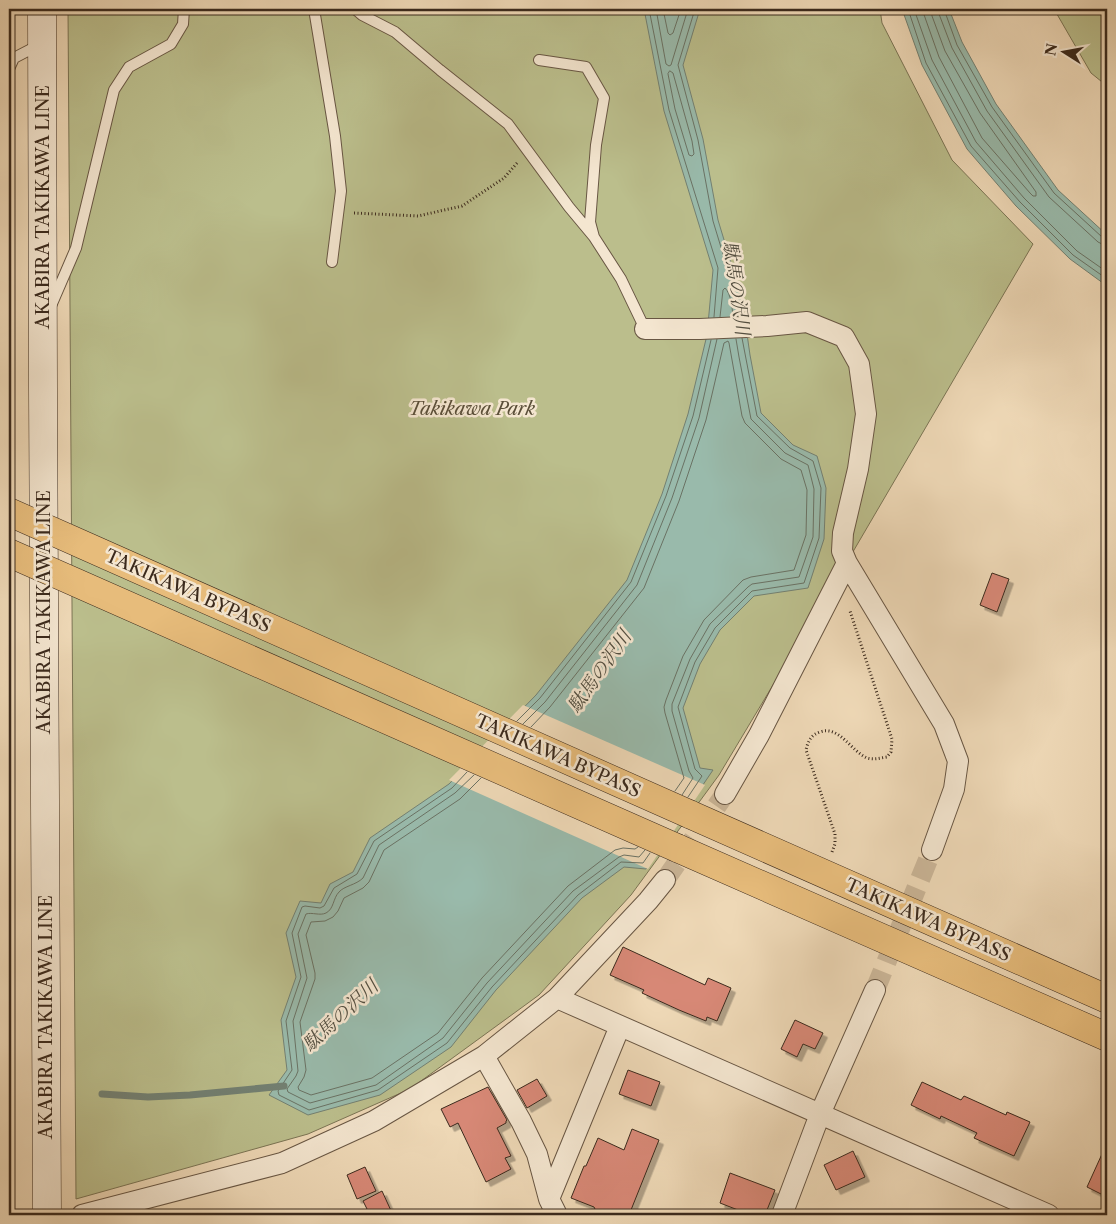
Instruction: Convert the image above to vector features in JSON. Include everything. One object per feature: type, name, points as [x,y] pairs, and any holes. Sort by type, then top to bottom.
[{"type":"highway","name":"TAKIKAWA BYPASS","points":[[9,512],[1107,999]]},
{"type":"highway","name":"TAKIKAWA BYPASS","points":[[9,553],[1107,1037]]},
{"type":"main road","name":"AKABIRA TAKIKAWA LINE","points":[[42,9],[47,1215]]},
{"type":"street","points":[[645,329],[767,326],[807,322],[844,337],[859,364],[866,414],[858,469],[843,533],[842,551],[847,563],[944,724],[958,761],[954,789],[932,850]]},
{"type":"street","points":[[725,794],[759,735],[847,563]]},
{"type":"street","points":[[82,1215],[282,1162],[374,1121],[484,1056],[557,998],[648,901],[665,880]]},
{"type":"street","points":[[782,1215],[820,1114],[875,990]]},
{"type":"street","points":[[557,998],[1049,1215]]},
{"type":"street","points":[[553,1207],[620,1026]]},
{"type":"street","points":[[484,1056],[521,1121],[537,1154],[553,1207]]},
{"type":"lane","points":[[43,325],[76,248],[114,90],[129,67],[172,44],[183,24],[184,9]]},
{"type":"lane","points":[[314,9],[341,191],[332,262]]},
{"type":"lane","points":[[355,9],[362,15],[395,32],[508,124],[569,207],[594,237],[621,279],[645,329]]},
{"type":"lane","points":[[9,69],[14,58],[42,43]]},
{"type":"lane","points":[[539,60],[586,67],[604,98],[596,145],[590,222],[594,237]]},
{"type":"path","points":[[338,212],[418,216],[462,206],[504,178],[527,150]]},
{"type":"path","points":[[831,855],[835,844],[835,834],[806,750],[808,740],[815,733],[826,730],[836,733],[866,757],[876,759],[887,757],[892,752],[892,739],[849,608]]},
{"type":"green space","name":"Takikawa Park","points":[[68,9],[880,9],[882,23],[952,160],[1033,244],[854,550],[719,775],[631,895],[539,995],[410,1089],[308,1134],[76,1199]]},
{"type":"green space","points":[[1054,9],[1107,9],[1107,86],[1091,73]]},
{"type":"water","points":[[644,9],[700,9],[683,65],[703,139],[718,220],[742,299],[761,413],[793,445],[817,456],[826,488],[824,539],[808,588],[754,596],[720,630],[700,664],[683,708],[700,768],[713,770],[646,869],[624,867],[582,898],[496,990],[451,1047],[380,1095],[308,1115],[269,1095],[287,1070],[281,1020],[296,977],[286,933],[300,901],[321,903],[330,884],[353,872],[370,838],[449,784],[536,695],[627,580],[662,494],[688,414],[707,335],[713,270],[664,111]]},
{"type":"water","points":[[902,9],[949,9],[962,42],[996,104],[1058,190],[1107,235],[1107,286],[1070,259],[1016,206],[967,149],[922,65]]},
{"type":"pier","points":[[523,705],[705,785],[648,869],[449,780]]},
{"type":"building","points":[[992,573],[1009,579],[997,612],[980,605]]},
{"type":"building","points":[[623,947],[705,985],[708,978],[731,988],[717,1021],[707,1017],[706,1021],[679,1010],[642,993],[644,990],[610,975]]},
{"type":"building","points":[[795,1020],[823,1033],[815,1049],[803,1044],[797,1057],[781,1049]]},
{"type":"building","points":[[628,1070],[660,1082],[651,1106],[619,1094]]},
{"type":"building","points":[[537,1079],[547,1096],[527,1108],[517,1090]]},
{"type":"building","points":[[922,1082],[961,1100],[964,1096],[1006,1115],[1007,1112],[1030,1122],[1014,1156],[974,1138],[977,1133],[941,1116],[940,1119],[911,1105]]},
{"type":"building","points":[[488,1087],[507,1120],[506,1123],[497,1128],[511,1156],[505,1158],[511,1169],[486,1182],[458,1123],[450,1127],[441,1109]]},
{"type":"building","points":[[632,1129],[659,1140],[629,1215],[598,1215],[594,1207],[571,1198],[598,1138],[624,1150]]},
{"type":"building","points":[[1107,1143],[1107,1197],[1087,1187]]},
{"type":"building","points":[[853,1151],[865,1177],[836,1190],[824,1165]]},
{"type":"building","points":[[365,1167],[376,1191],[357,1199],[347,1175]]},
{"type":"building","points":[[730,1173],[775,1190],[765,1215],[736,1215],[738,1210],[720,1203]]},
{"type":"building","points":[[382,1191],[393,1215],[370,1215],[363,1201]]},
{"type":"waterway","name":"駄馬の沢川","points":[[102,1094],[148,1097],[284,1086]]},
{"type":"tunnel","points":[[665,880],[725,794]]},
{"type":"tunnel","points":[[875,990],[932,850]]}]
